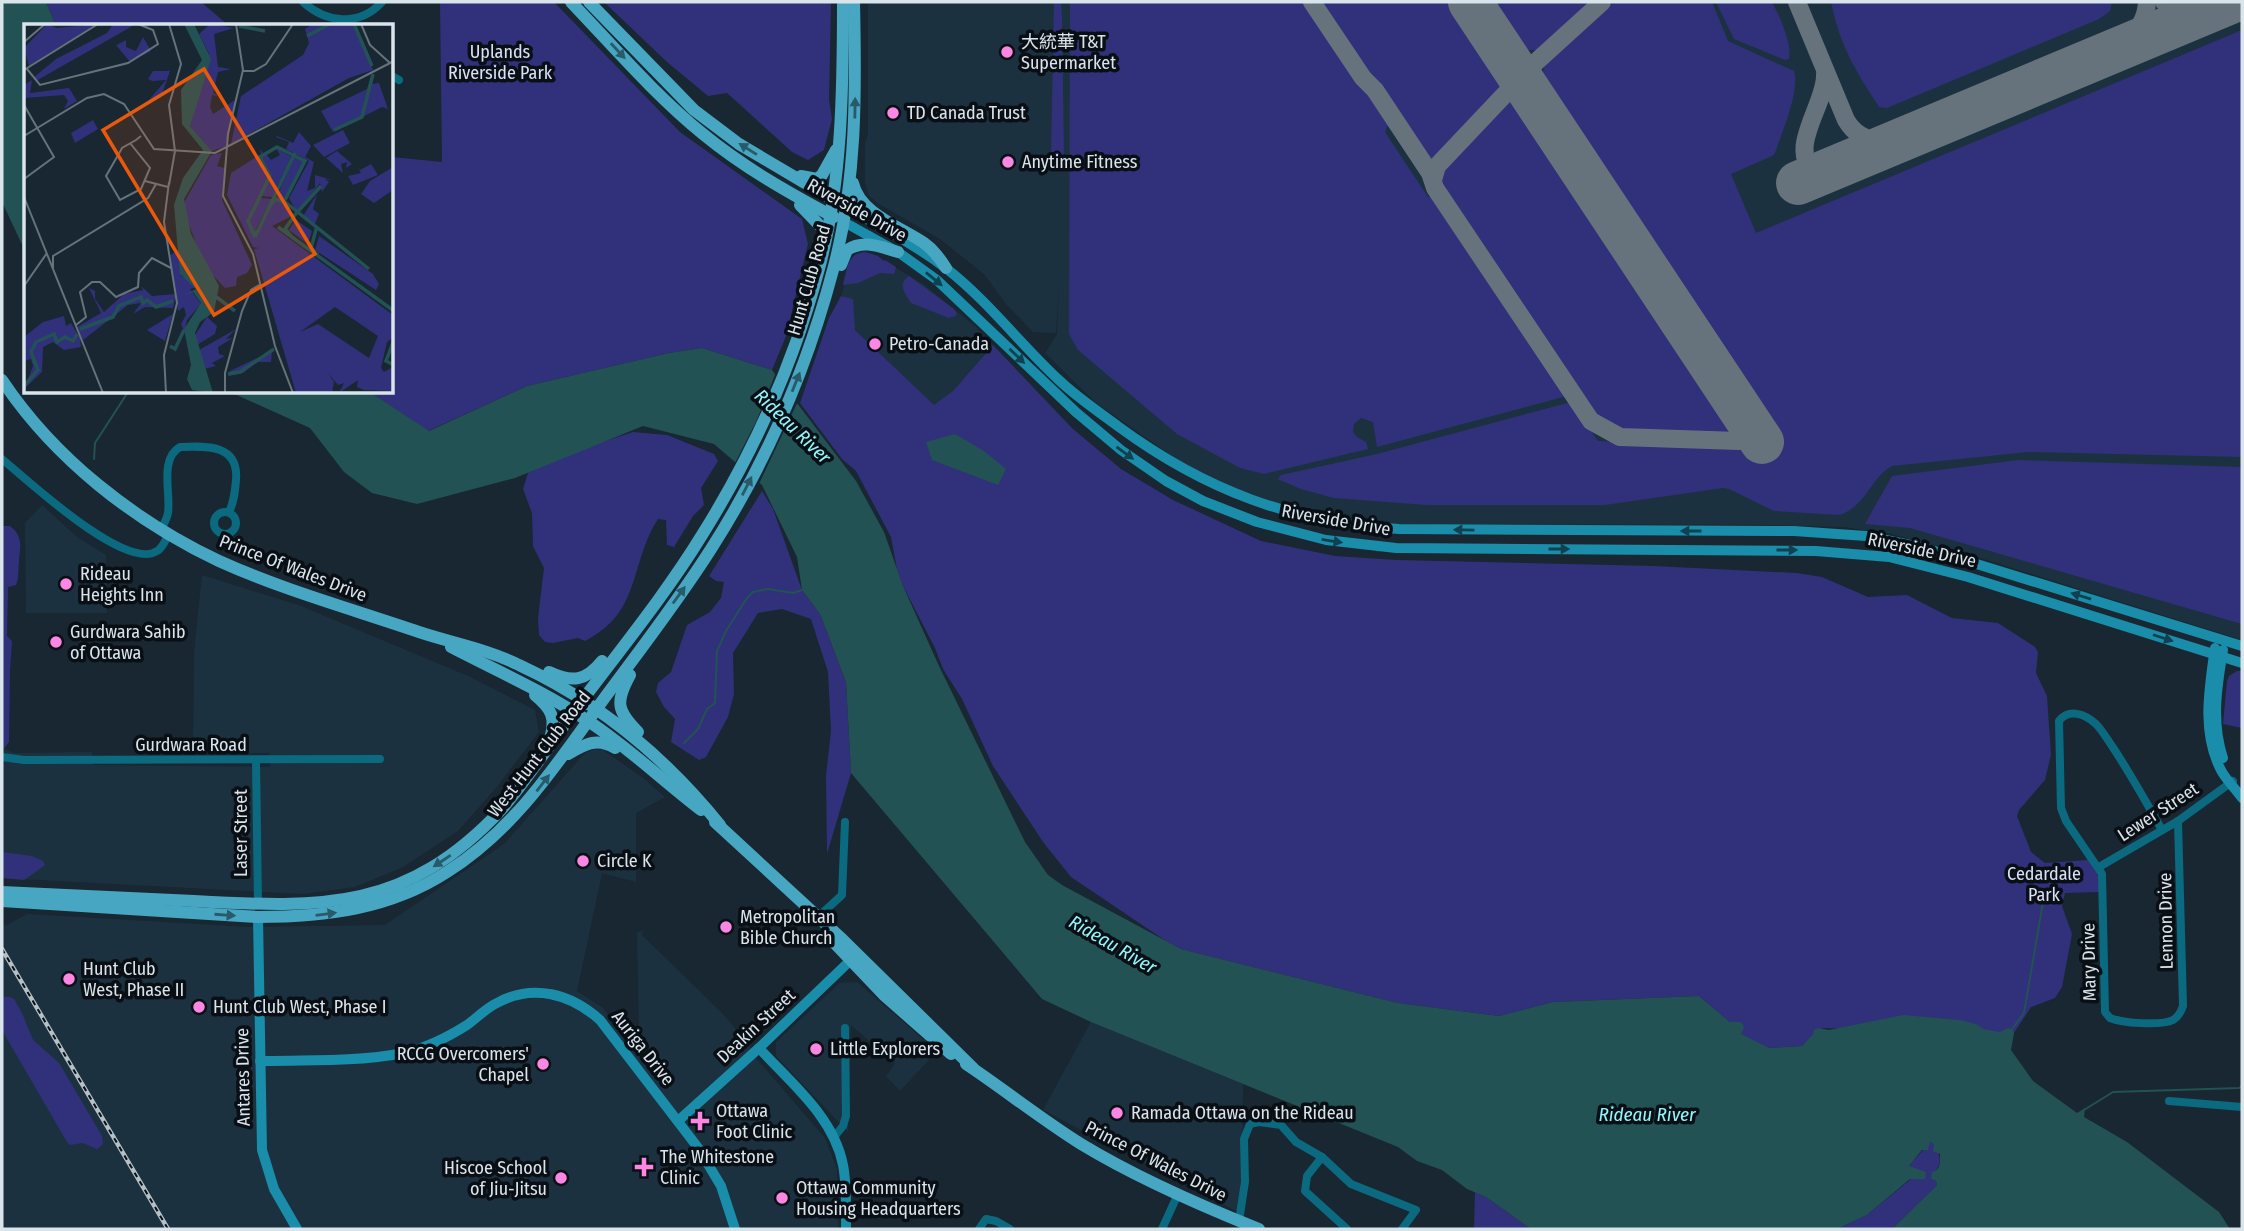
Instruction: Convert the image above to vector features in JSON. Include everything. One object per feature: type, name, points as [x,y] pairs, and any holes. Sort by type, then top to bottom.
[{"type":"main road","name":"Riverside Drive","points":[[571,2],[664,101],[712,142],[779,186],[898,252],[937,280],[1077,413],[1132,458],[1203,501],[1280,530],[1326,540],[1396,548],[1816,551],[1889,557],[1968,576],[2242,663]]},
{"type":"main road","name":"Riverside Drive","points":[[589,2],[694,110],[739,144],[946,268],[1061,382],[1134,438],[1210,483],[1276,509],[1345,524],[1399,529],[1771,531],[1866,536],[1925,548],[2242,646]]},
{"type":"main road","name":"Hunt Club Road","points":[[761,426],[802,323],[820,264],[830,215],[839,143],[843,2]]},
{"type":"main road","name":"Hunt Club Road","points":[[773,436],[816,327],[828,290],[847,208],[856,79],[854,2]]},
{"type":"main road","points":[[782,169],[817,179],[827,167],[839,143]]},
{"type":"main road","points":[[851,176],[856,195],[864,205],[925,244],[946,268]]},
{"type":"main road","points":[[779,186],[814,217],[826,232]]},
{"type":"main road","points":[[828,290],[836,279],[845,253],[851,247],[870,244],[898,252]]},
{"type":"main road","points":[[971,311],[980,301]]},
{"type":"main road","name":"Prince Of Wales Drive","points":[[2,380],[38,428],[59,450],[128,508],[165,531],[218,560],[256,576],[499,656],[597,709],[672,770],[720,825],[817,918],[853,958],[939,1033],[972,1069],[1084,1146],[1178,1194],[1259,1229]]},
{"type":"main road","name":"West Hunt Club Road","points":[[258,911],[340,901],[388,888],[422,873],[480,832],[507,803],[678,571],[734,481],[761,426]]},
{"type":"main road","name":"West Hunt Club Road","points":[[2,901],[63,900],[258,911],[299,917],[347,911],[395,898],[430,882],[469,857],[506,826],[562,758],[720,535],[773,436]]},
{"type":"main road","points":[[499,656],[564,679],[582,679],[595,670],[678,571]]},
{"type":"main road","points":[[658,625],[619,696],[620,710],[625,719],[658,757]]},
{"type":"main road","name":"Prince Of Wales Drive","points":[[427,634],[589,721],[720,825]]},
{"type":"main road","points":[[2221,640],[2208,724],[2215,756],[2240,795]]},
{"type":"main road","points":[[519,682],[551,710],[554,723],[548,748]]},
{"type":"main road","points":[[562,758],[581,747],[601,741],[650,771],[672,770]]},
{"type":"main road","name":"West Hunt Club Road","points":[[2,892],[63,900]]},
{"type":"main road","name":"Antares Drive","points":[[258,911],[262,1150],[274,1189],[297,1229]]},
{"type":"main road","name":"Deakin Street","points":[[678,1121],[760,1048],[853,958]]},
{"type":"main road","name":"Auriga Drive","points":[[260,1061],[370,1058],[407,1052],[440,1041],[496,1003],[510,997],[539,992],[570,999],[600,1020],[699,1149],[717,1178],[728,1204],[734,1229]]},
{"type":"main road","points":[[760,1048],[808,1101],[834,1137],[842,1162],[846,1229]]},
{"type":"street","points":[[303,2],[312,10],[347,24],[382,2]]},
{"type":"street","points":[[2,459],[89,530],[122,548],[151,554],[159,550],[168,513],[169,458],[174,450],[180,447],[220,450],[232,457],[237,469],[234,500],[229,512]]},
{"type":"street","name":"Mary Drive","points":[[2108,1017],[2105,1012],[2104,883],[2099,867],[2066,821],[2061,808],[2059,721],[2069,712],[2096,724],[2126,767],[2162,830]]},
{"type":"street","name":"Gurdwara Road","points":[[2,757],[24,760],[380,759]]},
{"type":"street","name":"Laser Street","points":[[256,761],[258,911]]},
{"type":"street","name":"Lewer Street","points":[[2099,867],[2178,821],[2231,782]]},
{"type":"street","name":"Lennon Drive","points":[[2108,1017],[2123,1022],[2161,1022],[2175,1019],[2183,1006],[2178,821]]},
{"type":"street","points":[[817,918],[842,895],[845,822]]},
{"type":"street","points":[[834,1137],[843,1126],[846,1116],[845,1028]]},
{"type":"street","points":[[2169,1101],[2242,1107]]},
{"type":"street","points":[[1239,1221],[1245,1182],[1244,1139],[1250,1124],[1259,1122],[1281,1125],[1300,1145],[1322,1157],[1351,1184],[1416,1210],[1402,1229]]},
{"type":"street","points":[[1322,1157],[1307,1176],[1305,1191],[1347,1229]]},
{"type":"street","points":[[1162,1229],[1178,1194]]},
{"type":"street","points":[[979,1229],[986,1219],[1010,1229]]},
{"type":"shaded area","points":[[868,2],[2242,2],[2242,640],[1955,550],[1891,534],[1844,527],[1398,524],[1344,519],[1292,508],[1241,491],[1169,454],[1095,402],[1045,353],[1057,334],[1059,284],[1056,333],[1033,332],[1006,304],[985,275],[940,239],[869,196],[865,182],[865,143],[868,135]]},
{"type":"shaded area","points":[[871,253],[923,284],[976,327],[993,345],[953,391],[935,406],[880,356],[853,327],[852,299],[841,296],[854,255]]},
{"type":"shaded area","name":"Rideau Heights Inn","points":[[42,505],[77,537],[106,555],[107,613],[26,613],[25,523]]},
{"type":"shaded area","points":[[202,575],[301,606],[468,676],[535,710],[539,732],[496,788],[458,831],[403,867],[355,887],[303,894],[2,878],[2,748],[14,753],[92,752],[93,765],[270,767],[270,753],[193,753],[194,653]]},
{"type":"shaded area","points":[[594,749],[603,750],[665,797],[636,813],[636,882],[602,873],[577,991],[603,1008],[624,1035],[639,1037],[637,932],[643,931],[642,935],[721,1012],[748,1043],[756,1058],[825,1138],[837,1169],[838,1229],[2,1229],[2,921],[5,926],[27,914],[249,927],[385,925],[504,844],[585,753]]},
{"type":"shaded area","points":[[857,982],[937,1051],[900,1091],[886,1076],[895,1064],[851,1025],[848,1132],[776,1056],[776,1042],[840,983]]},
{"type":"shaded area","points":[[1091,1022],[1243,1084],[1242,1179],[1238,1212],[1043,1110]]},
{"type":"green space","points":[[46,2],[201,2],[227,24],[55,24]]},
{"type":"green space","name":"Uplands Riverside Park","points":[[440,2],[554,2],[680,132],[802,219],[808,244],[786,336],[772,370],[702,348],[669,353],[527,386],[428,431],[373,394],[394,394],[394,157],[442,162]]},
{"type":"green space","points":[[604,2],[831,2],[829,100],[832,119],[824,150],[808,160],[792,152],[727,93],[708,96],[667,62]]},
{"type":"green space","points":[[1061,2],[1064,158],[1055,156],[1051,151],[1054,3]]},
{"type":"green space","points":[[1070,2],[1306,2],[1388,125],[1385,132],[1428,197],[1436,197],[1567,396],[1377,447],[1373,422],[1361,418],[1354,424],[1353,432],[1366,442],[1368,449],[1264,474],[1240,468],[1177,434],[1078,350],[1069,334]]},
{"type":"green space","points":[[1318,2],[1455,2],[1505,78],[1500,90],[1435,160],[1427,160]]},
{"type":"green space","points":[[1484,2],[1592,2],[1538,50],[1516,50]]},
{"type":"green space","points":[[1616,2],[1712,2],[1728,41],[1794,71],[1795,89],[1775,153],[1731,174],[1756,233],[2242,30],[2242,457],[2028,452],[1892,466],[1878,478],[1856,506],[1839,515],[1774,511],[1723,488],[1605,505],[1426,505],[1334,498],[1278,479],[1281,475],[1377,454],[1571,402],[1598,441],[1754,448],[1772,435],[1539,84],[1546,61],[1606,7]]},
{"type":"green space","points":[[1716,2],[1772,2],[1787,38],[1789,59],[1785,60],[1734,39]]},
{"type":"green space","points":[[1831,2],[2112,2],[2110,11],[2099,19],[1887,108],[1879,107],[1856,69],[1839,32]]},
{"type":"green space","points":[[1518,94],[1740,428],[1732,437],[1622,431],[1596,417],[1448,198],[1440,177],[1442,169],[1507,100]]},
{"type":"green space","points":[[865,252],[896,267],[894,274],[880,273],[858,283],[843,285],[851,259]]},
{"type":"green space","points":[[909,276],[957,314],[949,318],[911,303],[903,285]]},
{"type":"green space","name":"Cedardale Park","points":[[841,296],[853,299],[855,330],[934,405],[953,391],[993,345],[1073,429],[1121,469],[1173,500],[1261,541],[1335,556],[1397,560],[1654,566],[1797,573],[1822,577],[1868,597],[1907,595],[1952,618],[1998,623],[2035,647],[2038,652],[2036,673],[2047,696],[2051,755],[2045,780],[2019,810],[2017,816],[2031,852],[2045,863],[2088,860],[2098,876],[2100,892],[2065,893],[2062,906],[2072,934],[2062,987],[2055,998],[2031,1007],[2014,1033],[2007,1028],[2001,1032],[1819,1028],[1802,1046],[1768,1048],[1740,1034],[1737,1022],[1730,1022],[1699,996],[1553,1002],[1499,1016],[1398,1003],[1181,949],[1166,941],[1071,877],[1043,842],[993,766],[962,699],[943,669],[903,586],[891,537],[856,471],[842,459],[800,403],[829,318]]},
{"type":"green space","points":[[633,432],[667,435],[714,454],[718,461],[701,488],[704,505],[693,516],[674,547],[667,545],[666,520],[658,519],[642,553],[625,602],[603,629],[585,641],[578,638],[545,642],[539,635],[538,618],[544,568],[533,546],[532,513],[523,489],[528,473],[566,454]]},
{"type":"green space","points":[[2018,460],[2242,467],[2242,624],[1910,528],[1865,524],[1892,476]]},
{"type":"green space","points":[[762,491],[773,509],[802,590],[820,614],[846,682],[851,773],[827,854],[826,776],[831,731],[828,672],[811,619],[782,609],[758,613],[733,653],[734,694],[728,717],[706,757],[699,760],[671,742],[675,719],[656,692],[658,683],[671,672],[687,625],[710,612],[721,598],[724,582],[709,576]]},
{"type":"green space","points":[[2,526],[10,526],[14,530],[20,547],[17,582],[16,585],[8,587],[7,636],[12,641],[9,742],[2,751]]},
{"type":"green space","points":[[2242,671],[2242,728],[2223,724],[2227,681],[2229,676]]},
{"type":"green space","points":[[2,852],[32,856],[43,861],[45,865],[24,880],[2,878]]},
{"type":"green space","points":[[2,997],[10,997],[22,1013],[33,1040],[59,1063],[102,1136],[103,1144],[97,1149],[83,1143],[70,1145],[67,1142],[2,1030]]},
{"type":"green space","points":[[1930,1142],[1934,1143],[1940,1158],[1931,1179],[1936,1181],[1937,1185],[1892,1229],[1837,1229],[1867,1215],[1911,1179],[1909,1166]]},
{"type":"green space","points":[[1475,1192],[1486,1197],[1531,1229],[1474,1229]]},
{"type":"water","points":[[2,2],[46,2],[55,24],[24,24],[24,249],[2,202]]},
{"type":"water","name":"Rideau River","points":[[702,348],[772,370],[856,481],[884,532],[903,586],[939,666],[1025,842],[1048,875],[1062,885],[1181,949],[1398,1003],[1499,1016],[1553,1002],[1699,996],[1730,1022],[1741,1022],[1744,1027],[1741,1034],[1769,1048],[1802,1046],[1814,1030],[1819,1028],[1829,1030],[1903,1015],[1960,1020],[2000,1032],[2007,1028],[2012,1029],[2014,1033],[2011,1050],[2033,1081],[2077,1113],[2085,1108],[2084,1117],[2127,1142],[2219,1212],[2230,1229],[1892,1229],[1937,1185],[1936,1181],[1931,1179],[1932,1172],[1939,1165],[1940,1154],[1933,1151],[1934,1144],[1930,1142],[1928,1150],[1922,1150],[1909,1166],[1926,1172],[1925,1179],[1910,1179],[1867,1215],[1837,1229],[1531,1229],[1486,1197],[1467,1189],[1442,1170],[1417,1161],[1398,1147],[1091,1022],[1042,999],[851,773],[846,682],[820,614],[802,590],[797,557],[762,485],[714,444],[643,426],[515,478],[417,504],[372,493],[344,472],[310,428],[234,394],[373,394],[429,431],[527,386],[669,353]]},
{"type":"water","points":[[955,434],[984,451],[1006,469],[998,485],[932,460],[926,442]]},
{"type":"pier","points":[[777,370],[799,399],[758,486],[734,465],[756,422]]},
{"type":"waterway","points":[[94,459],[95,443],[127,394]]},
{"type":"waterway","points":[[684,743],[698,729],[707,709],[715,703],[717,651],[747,598],[753,592],[768,589],[793,593],[802,590]]},
{"type":"waterway","points":[[2012,1029],[2024,1013],[2043,902]]},
{"type":"waterway","points":[[2084,1110],[2113,1092],[2242,1086]]},
{"type":"taxiway","points":[[1312,2],[1363,78],[1375,90],[1430,173],[1435,188],[1591,421],[1620,437],[1739,441],[1746,436],[1748,427],[1722,384]]},
{"type":"taxiway","points":[[1568,147],[1533,93],[1531,71],[1536,62],[1602,2]]},
{"type":"taxiway","points":[[1797,2],[1846,120],[1856,132],[1868,139],[1895,139],[1949,116]]},
{"type":"taxiway","points":[[2065,68],[2118,46],[2129,38],[2144,17],[2147,2]]},
{"type":"taxiway","points":[[2164,2],[2186,10],[2201,9],[2223,2]]},
{"type":"taxiway","points":[[1433,180],[1437,166],[1508,91],[1514,80],[1512,69],[1477,16]]},
{"type":"taxiway","points":[[1825,74],[1824,86],[1805,141],[1808,165],[1824,177],[1841,178],[1851,173],[1867,155],[1892,144]]},
{"type":"runway","points":[[1470,2],[1762,442]]},
{"type":"runway","points":[[1798,183],[2231,2]]},
{"type":"railway","points":[[2,949],[168,1229]]},
{"type":"place","name":"大統華 T&T Supermarket","points":[[1007,52]]},
{"type":"place","name":"TD Canada Trust","points":[[893,113]]},
{"type":"place","name":"Anytime Fitness","points":[[1008,162]]},
{"type":"place","name":"Petro-Canada","points":[[875,344]]},
{"type":"place","name":"Rideau Heights Inn","points":[[66,584]]},
{"type":"place","name":"Gurdwara Sahib of Ottawa","points":[[56,642]]},
{"type":"place","name":"Circle K","points":[[583,861]]},
{"type":"place","name":"Metropolitan Bible Church","points":[[726,927]]},
{"type":"place","name":"Hunt Club West, Phase II","points":[[69,979]]},
{"type":"place","name":"Hunt Club West, Phase I","points":[[199,1007]]},
{"type":"place","name":"Little Explorers","points":[[816,1049]]},
{"type":"place","name":"RCCG Overcomers' Chapel","points":[[543,1064]]},
{"type":"place","name":"Ramada Ottawa on the Rideau","points":[[1117,1113]]},
{"type":"place","name":"Ottawa Foot Clinic","points":[[700,1121]]},
{"type":"place","name":"The Whitestone Clinic","points":[[644,1167]]},
{"type":"place","name":"Hiscoe School of Jiu-Jitsu","points":[[561,1178]]},
{"type":"place","name":"Ottawa Community Housing Headquarters","points":[[782,1198]]}]
